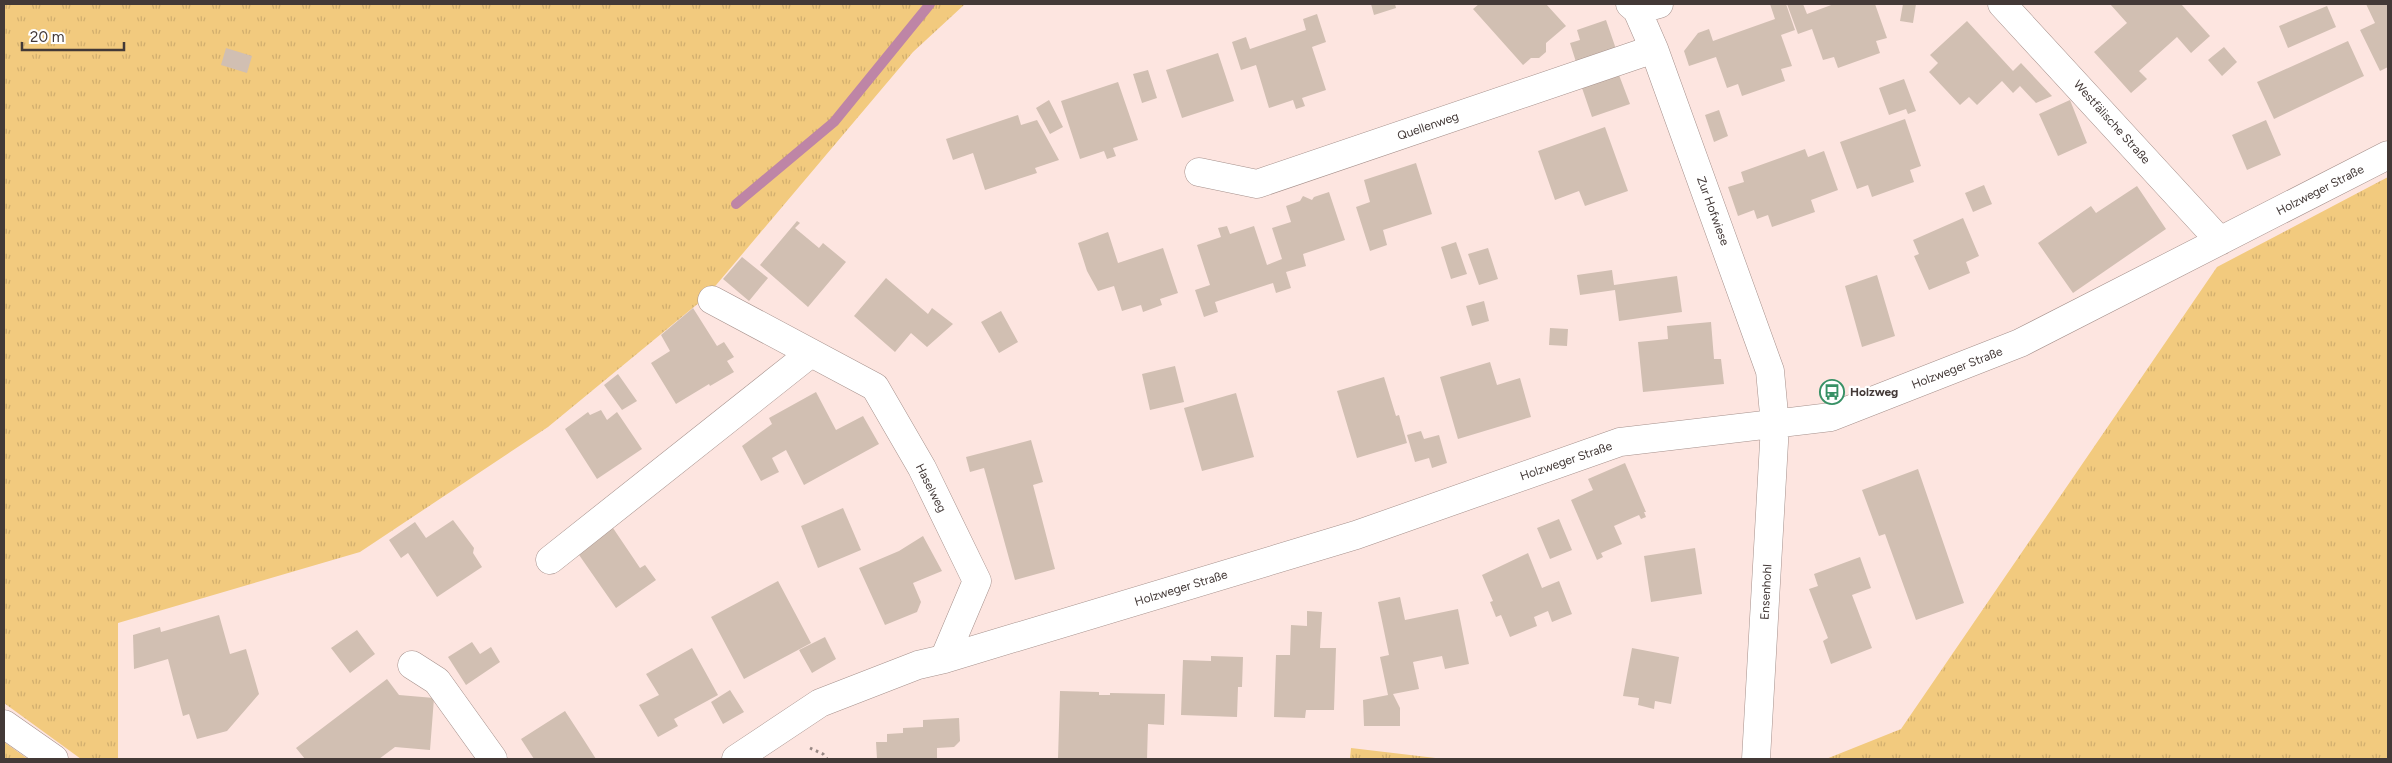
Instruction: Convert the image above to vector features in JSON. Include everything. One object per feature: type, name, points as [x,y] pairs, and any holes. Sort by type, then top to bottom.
[{"type":"street","name":"Westfälische Straße","points":[[2002,4],[2220,241]]},
{"type":"street","name":"Zur Hofwiese","points":[[1642,6],[1654,49],[1770,371],[1775,425]]},
{"type":"street","name":"Quellenweg","points":[[1199,172],[1257,184],[1654,49]]},
{"type":"street","name":"Holzweger Straße","points":[[736,759],[820,703],[918,665],[944,659],[1356,535],[1620,442],[1831,417],[2020,343],[2388,155]]},
{"type":"street","name":"Haselweg","points":[[712,300],[875,387],[922,468],[977,581],[944,659]]},
{"type":"street","points":[[550,560],[811,352]]},
{"type":"street","name":"Ensenhohl","points":[[1756,759],[1775,425]]},
{"type":"street","points":[[412,665],[437,681],[493,759]]},
{"type":"street","points":[[4,724],[54,759]]},
{"type":"green space","points":[[4,4],[965,4],[913,52],[706,297],[548,427],[360,552],[118,623],[118,759],[81,759],[4,703]]},
{"type":"green space","points":[[2388,177],[2388,759],[1826,759],[1901,729],[2217,267]]},
{"type":"green space","points":[[4,742],[28,759],[4,759]]},
{"type":"green space","points":[[1351,748],[1444,759],[1350,759]]},
{"type":"building","points":[[1371,4],[1395,4],[1396,8],[1374,15]]},
{"type":"building","points":[[1479,4],[1546,4],[1566,26],[1546,43],[1546,52],[1539,58],[1531,58],[1523,65],[1473,9]]},
{"type":"building","points":[[1770,4],[1786,4],[1795,30],[1781,35],[1792,66],[1781,69],[1785,81],[1742,96],[1738,84],[1727,88],[1716,57],[1689,66],[1684,51],[1698,33],[1709,29],[1713,41],[1775,19]]},
{"type":"building","points":[[1787,4],[1803,4],[1807,14],[1834,4],[1875,4],[1887,38],[1876,41],[1880,53],[1838,68],[1834,57],[1823,60],[1812,29],[1798,34]]},
{"type":"building","points":[[1903,4],[1916,4],[1913,23],[1900,21]]},
{"type":"building","points":[[2110,4],[2181,4],[2210,36],[2191,53],[2177,37],[2139,71],[2147,79],[2131,93],[2094,52],[2127,23]]},
{"type":"building","points":[[2366,4],[2388,4],[2388,67],[2380,71],[2360,30],[2375,23]]},
{"type":"building","points":[[2327,6],[2336,27],[2288,48],[2279,26]]},
{"type":"building","points":[[1317,14],[1326,42],[1312,47],[1326,90],[1302,98],[1305,106],[1296,109],[1293,100],[1269,108],[1256,65],[1241,70],[1232,42],[1246,37],[1250,49],[1306,30],[1303,19]]},
{"type":"building","points":[[1606,20],[1616,49],[1576,62],[1570,43],[1580,40],[1577,30]]},
{"type":"building","points":[[1967,21],[2013,71],[2021,63],[2052,96],[2036,103],[2020,86],[2013,93],[2002,81],[1977,105],[1969,97],[1960,105],[1929,72],[1938,63],[1930,55]]},
{"type":"building","points":[[2348,41],[2364,76],[2274,119],[2257,82]]},
{"type":"building","points":[[2224,47],[2237,62],[2222,76],[2208,60]]},
{"type":"building","points":[[226,48],[252,56],[247,73],[221,65]]},
{"type":"building","points":[[1218,53],[1234,101],[1182,118],[1166,70]]},
{"type":"building","points":[[1148,70],[1157,98],[1142,103],[1133,74]]},
{"type":"building","points":[[1619,75],[1630,104],[1592,117],[1582,88]]},
{"type":"building","points":[[1904,79],[1916,111],[1908,114],[1906,109],[1889,115],[1879,88]]},
{"type":"building","points":[[1118,82],[1138,140],[1113,148],[1116,156],[1107,159],[1104,151],[1080,159],[1061,101]]},
{"type":"building","points":[[1049,100],[1063,127],[1050,134],[1036,108]]},
{"type":"building","points":[[2070,100],[2087,143],[2058,156],[2039,114]]},
{"type":"building","points":[[1719,110],[1728,136],[1714,142],[1705,115]]},
{"type":"building","points":[[1018,115],[1021,125],[1037,120],[1059,160],[1035,168],[1037,173],[985,190],[973,153],[953,160],[946,139]]},
{"type":"building","points":[[1905,119],[1921,166],[1910,170],[1914,182],[1872,197],[1868,185],[1857,189],[1840,142]]},
{"type":"building","points":[[2266,120],[2281,155],[2247,170],[2232,135]]},
{"type":"building","points":[[1605,127],[1628,191],[1585,206],[1579,191],[1555,200],[1538,151]]},
{"type":"building","points":[[1805,149],[1808,157],[1824,151],[1838,190],[1811,200],[1815,212],[1772,227],[1768,215],[1757,219],[1754,210],[1738,216],[1728,187],[1744,182],[1741,172]]},
{"type":"building","points":[[1416,163],[1432,214],[1383,230],[1387,245],[1370,251],[1356,207],[1370,202],[1364,180]]},
{"type":"building","points":[[1984,185],[1992,204],[1973,212],[1965,193]]},
{"type":"building","points":[[2137,186],[2166,229],[2073,293],[2038,243],[2091,206],[2096,213]]},
{"type":"building","points":[[1329,192],[1345,240],[1303,254],[1306,266],[1286,272],[1291,288],[1276,293],[1273,283],[1215,302],[1218,312],[1204,317],[1195,290],[1210,285],[1197,245],[1221,237],[1218,228],[1227,226],[1230,234],[1254,226],[1267,265],[1282,259],[1272,228],[1291,222],[1286,206],[1300,201],[1303,196],[1312,200],[1314,197]]},
{"type":"building","points":[[1963,218],[1979,256],[1966,262],[1970,273],[1929,290],[1914,256],[1919,254],[1913,240]]},
{"type":"building","points":[[797,221],[800,223],[795,228],[819,248],[823,243],[846,262],[808,307],[760,265]]},
{"type":"building","points":[[1108,232],[1118,263],[1163,248],[1178,293],[1160,299],[1162,305],[1143,312],[1141,305],[1122,311],[1114,286],[1098,291],[1087,271],[1078,243]]},
{"type":"building","points":[[1456,242],[1467,274],[1451,279],[1441,247]]},
{"type":"building","points":[[1488,248],[1498,279],[1479,285],[1468,254]]},
{"type":"building","points":[[742,257],[768,278],[749,301],[723,279]]},
{"type":"building","points":[[1612,270],[1614,285],[1677,276],[1682,312],[1619,321],[1615,290],[1580,295],[1577,275]]},
{"type":"building","points":[[1877,275],[1895,336],[1862,347],[1845,286]]},
{"type":"building","points":[[886,278],[928,314],[932,308],[953,324],[927,347],[911,333],[895,352],[854,316]]},
{"type":"building","points":[[1484,301],[1489,321],[1472,326],[1466,306]]},
{"type":"building","points":[[693,308],[717,346],[724,342],[734,357],[727,361],[734,372],[710,386],[709,384],[676,404],[651,363],[670,351],[661,335]]},
{"type":"building","points":[[1001,311],[1018,342],[999,353],[981,322]]},
{"type":"building","points":[[1711,322],[1714,359],[1721,359],[1724,384],[1643,392],[1638,342],[1668,339],[1667,326]]},
{"type":"building","points":[[1550,328],[1568,329],[1567,346],[1549,345]]},
{"type":"building","points":[[1490,362],[1497,385],[1520,378],[1531,417],[1458,439],[1440,377]]},
{"type":"building","points":[[1175,366],[1184,402],[1150,410],[1142,374]]},
{"type":"building","points":[[618,374],[637,401],[622,410],[604,385]]},
{"type":"building","points":[[1384,377],[1396,416],[1399,415],[1407,443],[1357,458],[1337,391]]},
{"type":"building","points":[[816,392],[836,430],[863,416],[879,444],[804,485],[786,450],[772,458],[779,472],[761,481],[742,446],[772,424],[769,418]]},
{"type":"building","points":[[1236,393],[1254,457],[1202,471],[1184,408]]},
{"type":"building","points":[[601,410],[607,420],[617,412],[642,449],[597,479],[565,429],[588,412],[590,415]]},
{"type":"building","points":[[1421,431],[1424,439],[1439,435],[1447,463],[1432,468],[1429,458],[1415,462],[1407,435]]},
{"type":"building","points":[[1031,440],[1043,482],[1033,485],[1055,569],[1015,580],[984,468],[970,472],[966,457]]},
{"type":"building","points":[[1625,463],[1646,512],[1644,512],[1646,517],[1641,519],[1639,515],[1614,526],[1622,544],[1601,553],[1603,557],[1597,560],[1571,500],[1593,490],[1588,479]]},
{"type":"building","points":[[1918,469],[1964,603],[1916,620],[1885,534],[1879,536],[1862,490]]},
{"type":"building","points":[[843,508],[861,550],[818,568],[801,526]]},
{"type":"building","points":[[1559,519],[1572,550],[1550,559],[1537,528]]},
{"type":"building","points":[[453,520],[474,548],[473,553],[482,567],[437,597],[408,553],[401,558],[389,540],[415,522],[426,538]]},
{"type":"building","points":[[613,528],[640,568],[645,565],[656,580],[616,608],[577,552]]},
{"type":"building","points":[[923,536],[942,571],[913,583],[921,602],[917,612],[885,625],[859,568],[899,551]]},
{"type":"building","points":[[1695,548],[1702,594],[1651,602],[1644,556]]},
{"type":"building","points":[[1528,553],[1542,588],[1559,581],[1572,614],[1552,622],[1548,611],[1534,617],[1537,626],[1510,637],[1501,615],[1496,617],[1490,602],[1493,601],[1482,575]]},
{"type":"building","points":[[1860,557],[1871,588],[1852,595],[1872,648],[1831,664],[1823,641],[1828,638],[1809,589],[1818,586],[1814,574]]},
{"type":"building","points":[[778,581],[811,643],[744,679],[711,617]]},
{"type":"building","points":[[1400,597],[1405,620],[1458,609],[1469,664],[1445,669],[1442,656],[1413,662],[1419,689],[1393,694],[1400,708],[1400,726],[1364,726],[1363,700],[1388,695],[1380,657],[1389,655],[1378,602]]},
{"type":"building","points":[[1307,611],[1322,612],[1320,648],[1336,648],[1334,710],[1306,710],[1305,718],[1274,717],[1276,655],[1290,655],[1291,625],[1307,626]]},
{"type":"building","points":[[219,615],[230,654],[246,649],[259,694],[227,731],[197,739],[189,714],[183,716],[168,659],[134,669],[133,635],[160,627],[161,632]]},
{"type":"building","points":[[357,630],[375,654],[350,673],[331,648]]},
{"type":"building","points":[[825,637],[836,659],[812,673],[799,650]]},
{"type":"building","points":[[472,642],[480,654],[491,647],[500,662],[466,685],[448,657]]},
{"type":"building","points":[[692,648],[718,695],[674,719],[678,726],[658,737],[639,705],[659,695],[646,674]]},
{"type":"building","points":[[1632,648],[1679,657],[1671,704],[1655,701],[1654,709],[1638,705],[1639,698],[1623,696]]},
{"type":"building","points":[[1211,656],[1243,657],[1242,687],[1238,687],[1237,717],[1181,715],[1183,660],[1211,661]]},
{"type":"building","points":[[387,679],[399,695],[434,698],[430,750],[395,747],[379,759],[305,759],[296,748]]},
{"type":"building","points":[[730,690],[744,712],[723,724],[711,702]]},
{"type":"building","points":[[1060,691],[1099,692],[1099,695],[1110,695],[1110,693],[1165,694],[1164,725],[1148,724],[1147,759],[1058,759]]},
{"type":"building","points":[[565,711],[596,759],[534,759],[521,739]]},
{"type":"building","points":[[959,718],[960,741],[954,747],[937,748],[937,759],[877,759],[876,742],[887,742],[887,734],[903,733],[903,728],[923,727],[923,720]]},
{"type":"waterway","points":[[736,204],[834,122],[930,4]]},
{"type":"place","name":"Holzweg","points":[[1832,392]]}]
